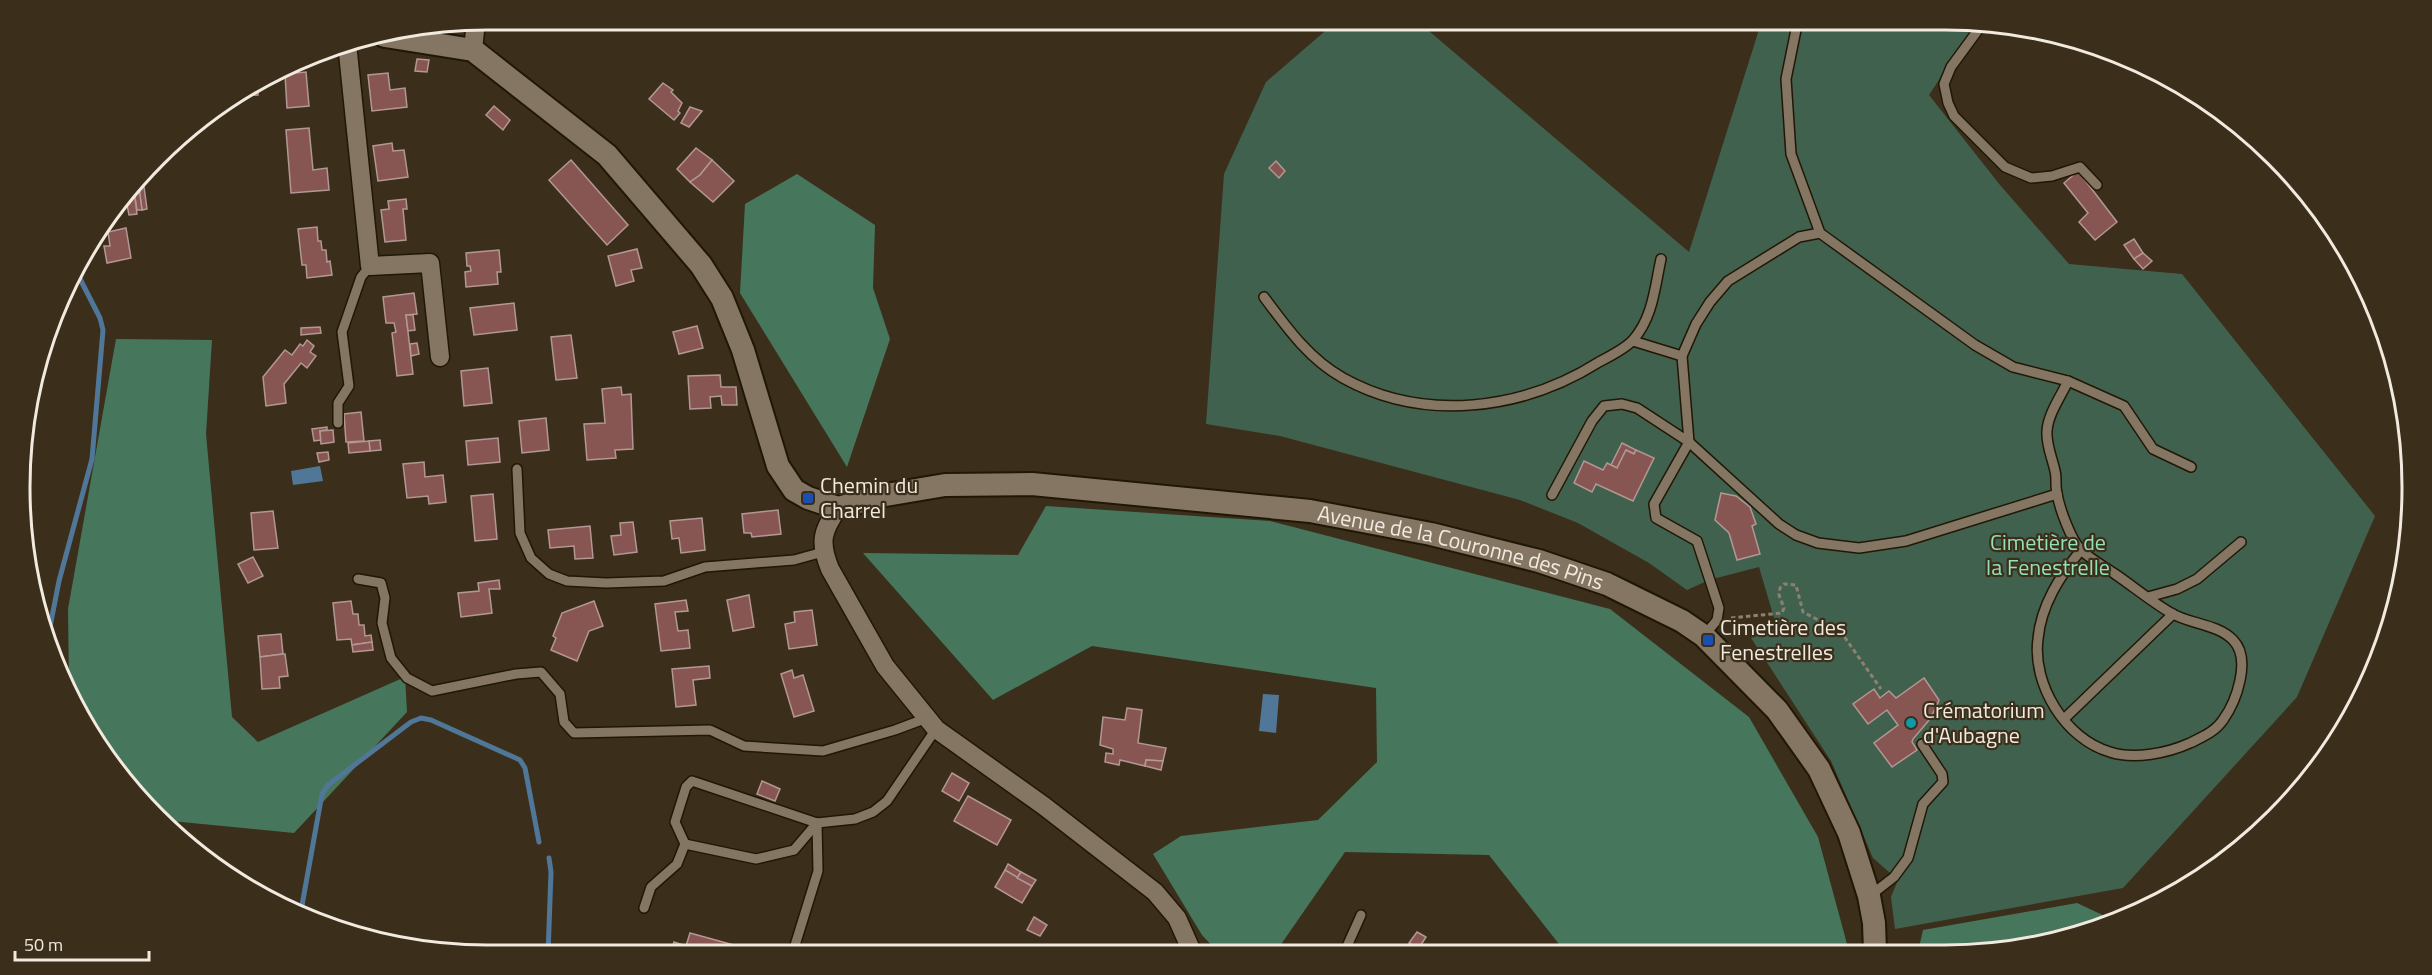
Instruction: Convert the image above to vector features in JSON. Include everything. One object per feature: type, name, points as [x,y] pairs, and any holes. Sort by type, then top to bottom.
[{"type":"street","points":[[472,50],[475,30]]},
{"type":"street","points":[[401,39],[472,50],[607,155],[701,265],[722,298],[743,350],[778,466],[794,490],[823,504],[838,508],[823,533],[823,552],[830,569],[885,666],[932,723],[1155,892],[1177,918],[1189,945]]},
{"type":"street","points":[[348,52],[370,266],[430,263],[440,357]]},
{"type":"street","name":"Avenue de la Couronne des Pins","points":[[838,508],[880,496],[945,485],[1032,484],[1310,511],[1431,534],[1539,561],[1607,584],[1682,621],[1711,628],[1778,710],[1819,769],[1849,833],[1869,896],[1874,923],[1875,945]]},
{"type":"lane","points":[[1796,30],[1786,79],[1791,154],[1820,232],[1975,345],[2013,367],[2068,381],[2124,406],[2153,449],[2191,467]]},
{"type":"lane","points":[[1977,31],[1951,67],[1944,84],[1948,103],[1954,116],[2005,167],[2031,177],[2052,176],[2080,167],[2097,185]]},
{"type":"lane","points":[[1711,628],[1719,608],[1697,541],[1656,518],[1654,504],[1689,442],[1682,356],[1696,324],[1710,302],[1728,281],[1799,237],[1820,232]]},
{"type":"lane","points":[[1264,297],[1306,350],[1342,378],[1381,394],[1446,407],[1475,406],[1528,396],[1573,378],[1633,341],[1646,319],[1661,258]]},
{"type":"lane","points":[[338,423],[338,403],[349,386],[342,332],[362,277],[370,266]]},
{"type":"lane","points":[[1633,341],[1682,356]]},
{"type":"lane","points":[[2068,381],[2047,430],[2057,494],[2071,533],[2080,550],[2173,614],[2216,630],[2234,640],[2240,654],[2242,669],[2239,688],[2223,721],[2211,733],[2178,748],[2127,755],[2110,752],[2091,744],[2064,719],[2039,676],[2038,638],[2042,617],[2054,590],[2080,550]]},
{"type":"lane","points":[[1551,495],[1592,421],[1604,406],[1622,404],[1637,408],[1689,442],[1779,524],[1796,535],[1818,543],[1859,548],[1906,541],[2057,494]]},
{"type":"lane","points":[[517,469],[520,533],[531,558],[549,574],[567,581],[606,583],[664,581],[705,567],[794,560],[823,552]]},
{"type":"lane","points":[[2148,597],[2177,589],[2197,579],[2241,542]]},
{"type":"lane","points":[[358,579],[381,583],[385,598],[382,623],[391,658],[407,678],[432,691],[516,674],[541,672],[560,694],[564,722],[574,733],[710,730],[744,746],[823,751],[895,730],[932,723]]},
{"type":"lane","points":[[2064,719],[2173,614]]},
{"type":"lane","points":[[644,908],[651,887],[677,864],[685,844],[675,822],[686,787],[692,782],[817,824],[855,819],[873,813],[887,801],[932,723]]},
{"type":"lane","points":[[1869,896],[1894,877],[1908,858],[1923,804],[1943,782],[1942,774],[1922,744]]},
{"type":"lane","points":[[685,844],[756,859],[794,850],[817,824]]},
{"type":"lane","points":[[795,945],[818,871],[817,824]]},
{"type":"lane","points":[[1348,945],[1361,915]]},
{"type":"path","points":[[1711,628],[1782,613],[1784,608],[1779,588],[1784,584],[1796,585],[1803,612],[1841,632],[1881,689]]},
{"type":"green space","name":"Cimetière de la Fenestrelle","points":[[1326,30],[1428,30],[1689,252],[1759,30],[1971,31],[1929,95],[2000,185],[2069,264],[2182,274],[2375,516],[2297,697],[2123,888],[1895,929],[1891,897],[1898,880],[1873,858],[1831,761],[1751,638],[1777,628],[1759,567],[1709,580],[1687,590],[1649,563],[1578,523],[1520,500],[1280,436],[1206,424],[1224,174],[1266,82]]},
{"type":"green space","points":[[797,174],[875,225],[873,288],[890,339],[847,467],[740,293],[745,204]]},
{"type":"green space","points":[[116,339],[212,340],[206,434],[232,717],[258,742],[405,677],[407,712],[294,833],[175,821],[144,789],[107,742],[77,690],[69,672],[68,609]]},
{"type":"green space","points":[[1046,506],[1270,521],[1610,609],[1749,717],[1818,837],[1847,944],[1560,945],[1489,855],[1345,852],[1281,945],[1211,945],[1202,935],[1153,854],[1181,836],[1318,820],[1377,762],[1376,688],[1092,646],[993,700],[863,553],[1018,555]]},
{"type":"green space","points":[[2077,903],[2105,916],[2034,936],[1974,944],[1920,945],[1923,930]]},
{"type":"water","points":[[320,466],[323,481],[293,485],[291,471]]},
{"type":"water","points":[[1263,694],[1279,695],[1276,733],[1259,731]]},
{"type":"building","points":[[417,59],[429,60],[427,72],[415,71]]},
{"type":"building","points":[[306,72],[309,106],[287,108],[285,77]]},
{"type":"building","points":[[388,73],[390,90],[405,88],[407,107],[372,111],[368,75]]},
{"type":"building","points":[[663,83],[673,90],[671,92],[682,103],[678,111],[680,113],[674,120],[649,99]]},
{"type":"building","points":[[494,106],[510,120],[503,130],[486,115]]},
{"type":"building","points":[[690,107],[702,111],[689,127],[681,123]]},
{"type":"building","points":[[309,128],[313,170],[327,168],[329,190],[291,193],[286,130]]},
{"type":"building","points":[[392,143],[393,151],[404,150],[408,177],[378,181],[373,146]]},
{"type":"building","points":[[696,148],[712,160],[700,175],[690,182],[677,169]]},
{"type":"building","points":[[571,160],[628,225],[607,245],[549,180]]},
{"type":"building","points":[[712,160],[734,181],[713,202],[690,182],[700,175]]},
{"type":"building","points":[[1276,161],[1285,171],[1279,178],[1269,168]]},
{"type":"building","points":[[2078,171],[2117,222],[2095,240],[2079,222],[2088,213],[2064,183]]},
{"type":"building","points":[[143,187],[147,209],[142,210],[139,191]]},
{"type":"building","points":[[139,191],[142,210],[137,210],[135,197]]},
{"type":"building","points":[[135,197],[137,214],[129,215],[127,206]]},
{"type":"building","points":[[406,199],[407,209],[403,209],[406,240],[385,242],[381,210],[389,209],[388,201]]},
{"type":"building","points":[[317,227],[318,241],[321,241],[322,250],[326,250],[327,262],[330,261],[332,275],[307,278],[306,265],[302,265],[298,229]]},
{"type":"building","points":[[126,228],[131,258],[107,263],[104,246],[110,246],[108,232]]},
{"type":"building","points":[[2134,239],[2143,253],[2134,259],[2124,245]]},
{"type":"building","points":[[637,249],[642,268],[631,270],[634,281],[616,286],[608,256]]},
{"type":"building","points":[[499,250],[501,272],[497,272],[498,284],[466,287],[465,272],[471,271],[470,266],[467,266],[466,253]]},
{"type":"building","points":[[2143,253],[2152,261],[2143,269],[2134,259]]},
{"type":"building","points":[[414,293],[417,314],[406,315],[413,374],[397,376],[392,333],[396,332],[394,323],[386,323],[383,297]]},
{"type":"building","points":[[514,303],[517,330],[474,335],[470,308]]},
{"type":"building","points":[[406,315],[413,315],[415,330],[408,331]]},
{"type":"building","points":[[697,326],[703,348],[679,354],[673,332]]},
{"type":"building","points":[[320,327],[321,333],[301,335],[301,328]]},
{"type":"building","points":[[571,335],[577,378],[556,380],[551,337]]},
{"type":"building","points":[[307,340],[314,346],[310,352],[316,356],[307,368],[301,363],[284,384],[286,403],[266,406],[263,377],[285,350],[292,355],[300,344],[303,346]]},
{"type":"building","points":[[417,343],[419,354],[411,356],[410,344]]},
{"type":"building","points":[[488,368],[492,403],[464,406],[461,371]]},
{"type":"building","points":[[720,375],[721,387],[736,387],[737,405],[722,405],[721,396],[710,397],[711,408],[690,409],[688,376]]},
{"type":"building","points":[[621,387],[622,395],[631,394],[633,449],[615,450],[616,458],[587,460],[584,424],[605,423],[602,389]]},
{"type":"building","points":[[361,412],[364,441],[346,442],[344,414]]},
{"type":"building","points":[[546,418],[549,450],[522,453],[519,421]]},
{"type":"building","points":[[327,427],[327,430],[320,431],[321,440],[314,441],[312,429]]},
{"type":"building","points":[[333,430],[334,442],[321,444],[320,431]]},
{"type":"building","points":[[498,438],[500,462],[468,465],[466,441]]},
{"type":"building","points":[[380,440],[381,450],[370,451],[369,441]]},
{"type":"building","points":[[369,441],[370,451],[349,453],[348,443]]},
{"type":"building","points":[[1622,443],[1636,450],[1634,454],[1626,450],[1617,468],[1611,465]]},
{"type":"building","points":[[1626,450],[1634,454],[1636,450],[1654,458],[1633,501],[1596,484],[1592,492],[1574,483],[1584,461],[1603,470],[1607,463],[1617,468]]},
{"type":"building","points":[[328,452],[329,460],[319,462],[317,453]]},
{"type":"building","points":[[424,462],[425,477],[443,475],[446,502],[429,504],[428,496],[407,498],[403,464]]},
{"type":"building","points":[[1721,493],[1736,496],[1750,507],[1756,524],[1752,526],[1760,554],[1737,560],[1729,533],[1715,520]]},
{"type":"building","points":[[493,494],[497,539],[475,541],[471,496]]},
{"type":"building","points":[[778,510],[781,534],[752,537],[751,533],[744,533],[742,514]]},
{"type":"building","points":[[273,511],[278,548],[254,550],[251,513]]},
{"type":"building","points":[[702,518],[705,550],[681,553],[679,538],[672,539],[670,521]]},
{"type":"building","points":[[633,522],[637,552],[614,555],[611,536],[621,535],[620,523]]},
{"type":"building","points":[[590,526],[593,558],[575,559],[574,546],[550,548],[548,530]]},
{"type":"building","points":[[253,557],[263,576],[248,583],[238,564]]},
{"type":"building","points":[[499,580],[500,589],[489,589],[492,613],[461,617],[458,593],[479,591],[478,583]]},
{"type":"building","points":[[749,595],[754,627],[733,631],[727,600]]},
{"type":"building","points":[[686,600],[688,611],[675,612],[678,631],[688,630],[690,648],[661,651],[655,604]]},
{"type":"building","points":[[351,601],[353,614],[358,614],[359,625],[364,625],[365,636],[371,635],[372,642],[352,645],[351,639],[337,640],[333,603]]},
{"type":"building","points":[[594,601],[603,626],[589,631],[577,661],[551,650],[556,638],[553,636],[562,613]]},
{"type":"building","points":[[812,610],[817,645],[789,649],[785,624],[795,622],[794,612]]},
{"type":"building","points":[[281,634],[283,654],[260,657],[258,636]]},
{"type":"building","points":[[372,642],[373,650],[353,652],[352,645]]},
{"type":"building","points":[[285,654],[288,676],[279,677],[280,688],[262,689],[260,657]]},
{"type":"building","points":[[709,666],[710,678],[693,680],[696,705],[676,707],[672,669]]},
{"type":"building","points":[[792,670],[794,678],[803,675],[814,711],[794,717],[781,674]]},
{"type":"building","name":"Crématorium d'Aubagne","points":[[1924,678],[1939,700],[1938,703],[1930,719],[1913,739],[1912,742],[1917,750],[1892,767],[1874,743],[1898,725],[1887,710],[1868,724],[1853,704],[1874,689],[1880,698],[1889,691],[1896,698]]},
{"type":"building","points":[[1127,708],[1142,710],[1138,743],[1166,748],[1163,761],[1146,760],[1145,766],[1120,760],[1119,765],[1105,762],[1106,753],[1113,754],[1113,749],[1100,745],[1103,717],[1125,720]]},
{"type":"building","points":[[1146,760],[1163,761],[1161,770],[1145,766]]},
{"type":"building","points":[[952,773],[969,783],[959,801],[942,791]]},
{"type":"building","points":[[762,781],[780,789],[775,801],[757,794]]},
{"type":"building","points":[[968,796],[1011,820],[997,845],[954,821]]},
{"type":"building","points":[[1008,864],[1021,872],[1017,878],[1005,870]]},
{"type":"building","points":[[1005,870],[1032,886],[1022,903],[995,887]]},
{"type":"building","points":[[1021,872],[1036,880],[1032,886],[1017,878]]},
{"type":"building","points":[[1034,917],[1047,925],[1040,936],[1027,930]]},
{"type":"building","points":[[1417,932],[1426,937],[1421,945],[1409,943]]},
{"type":"building","points":[[690,933],[734,945],[686,945]]},
{"type":"waterway","points":[[51,623],[59,581],[92,459],[103,330],[100,318],[80,279]]},
{"type":"waterway","points":[[302,906],[322,794],[328,785],[411,722],[421,718],[431,720],[520,760],[525,768],[539,842]]},
{"type":"waterway","points":[[548,945],[551,872],[549,858]]},
{"type":"place","name":"Chemin du Charrel","points":[[808,498]]},
{"type":"place","name":"Cimetière des Fenestrelles","points":[[1708,640]]},
{"type":"place","name":"Crématorium d'Aubagne","points":[[1911,723]]}]
